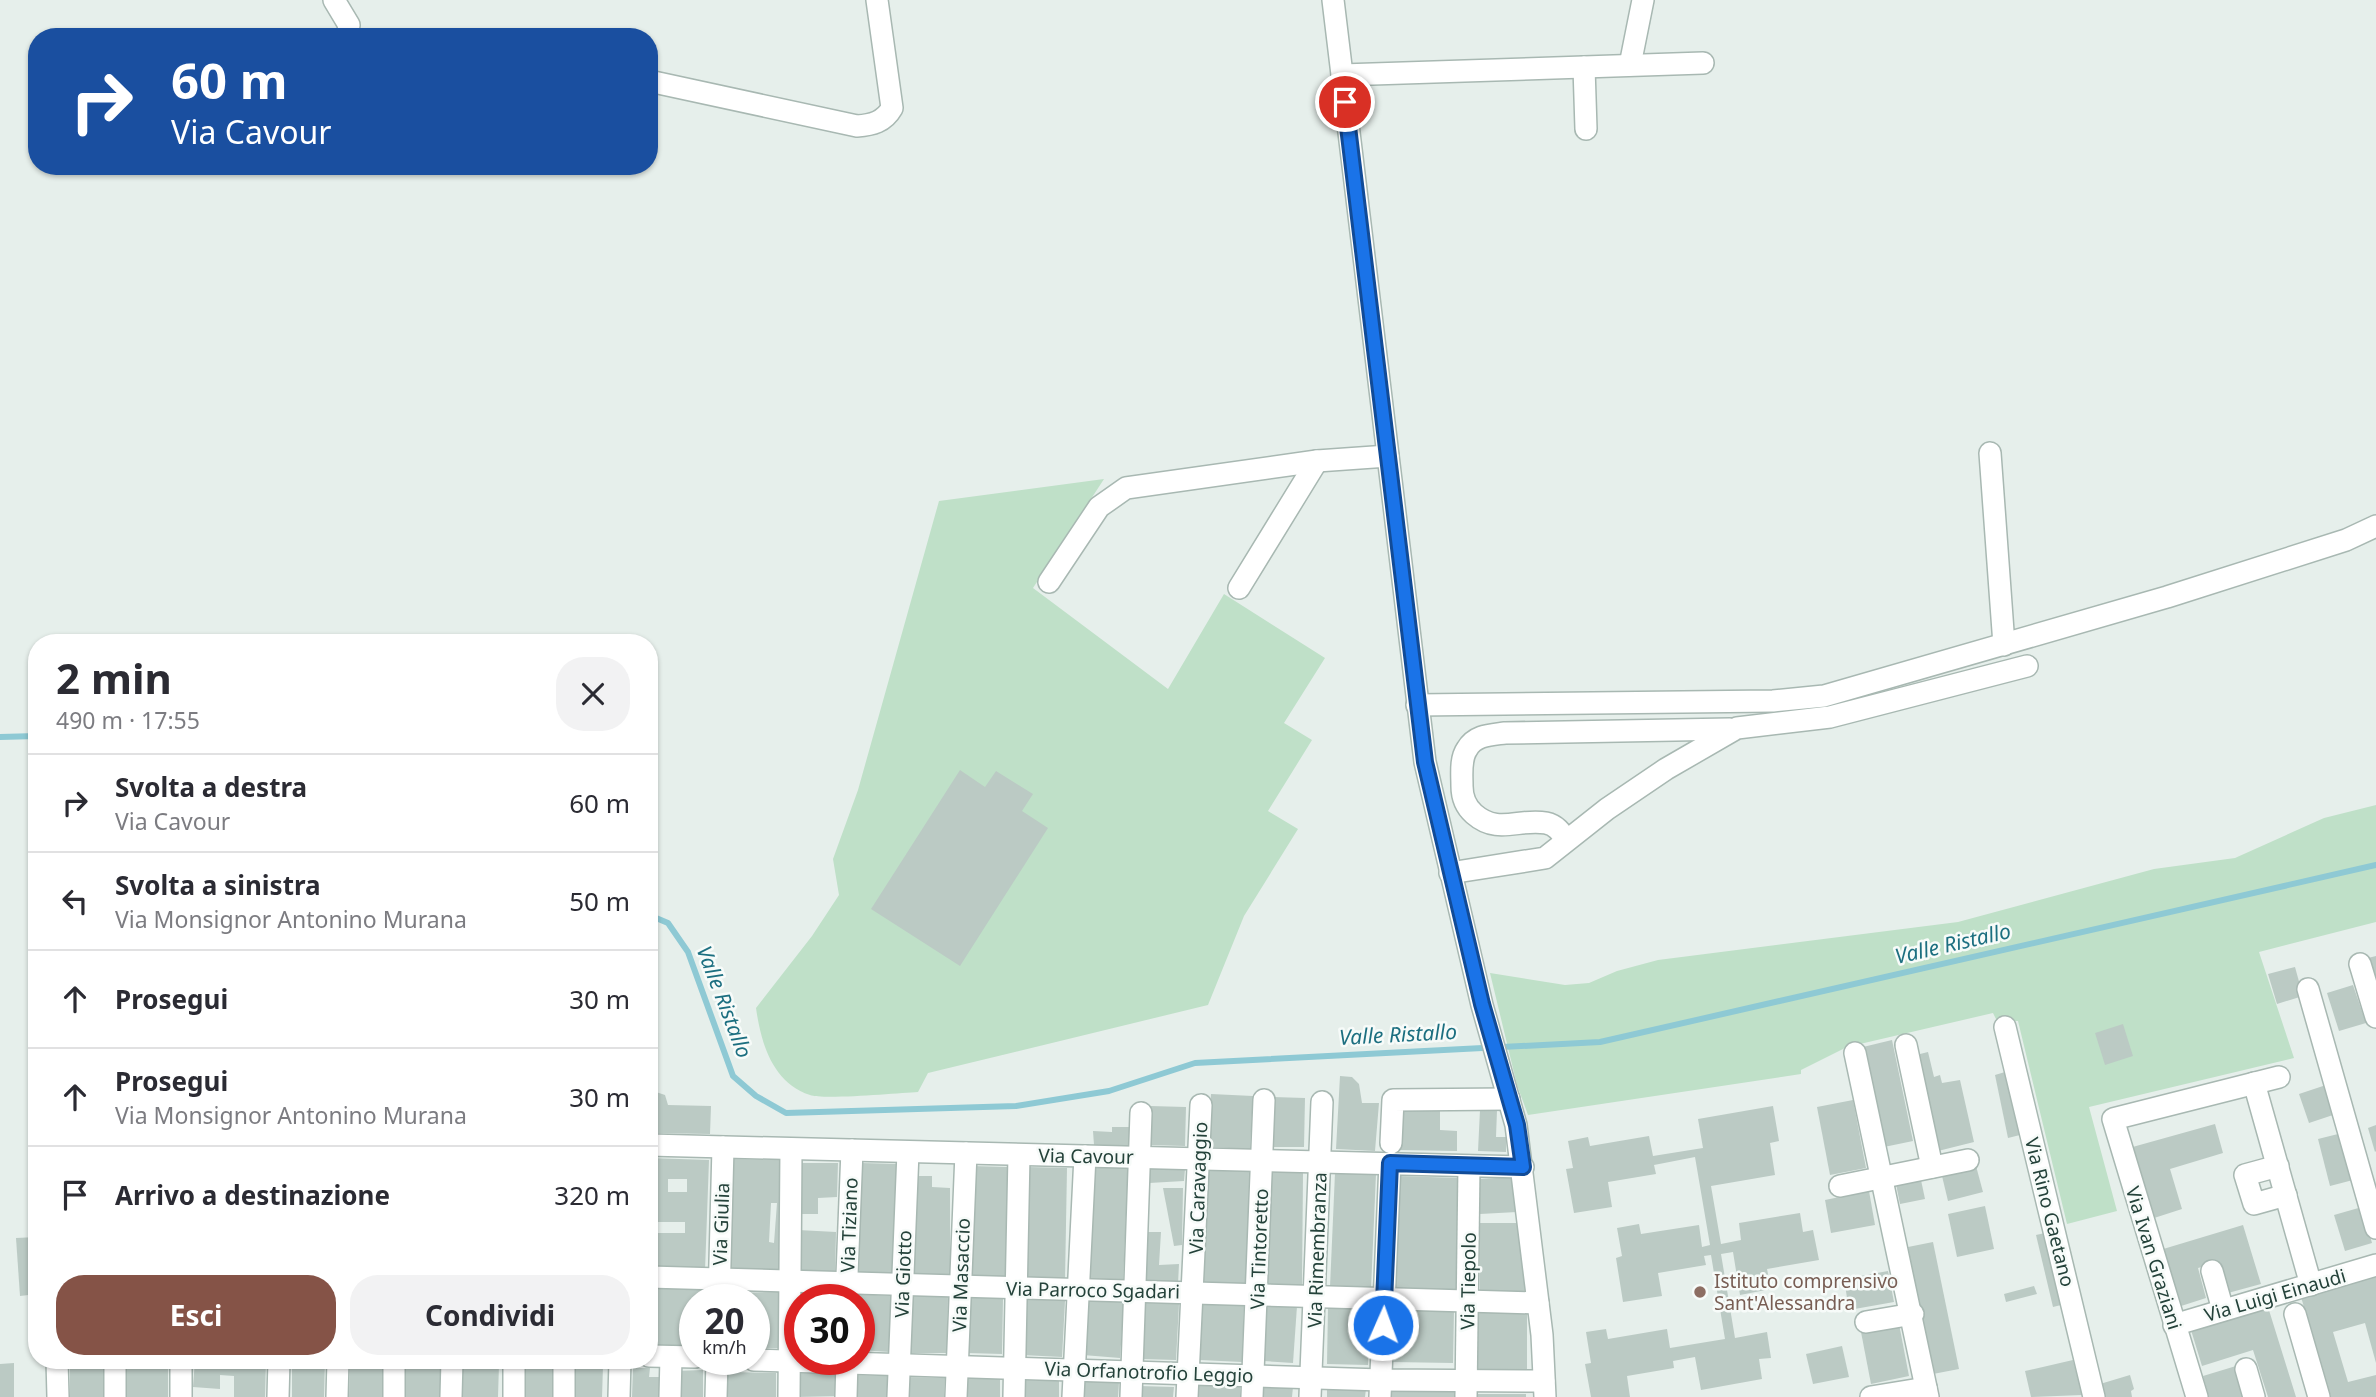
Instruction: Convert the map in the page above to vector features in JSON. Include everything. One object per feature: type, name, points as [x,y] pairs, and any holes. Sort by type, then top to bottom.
[{"type":"street","points":[[334,0],[348,28]]},
{"type":"street","points":[[658,83],[857,126],[870,126],[887,117],[892,108],[877,0]]},
{"type":"street","points":[[1333,0],[1425,762],[1523,1167],[1538,1303],[1544,1389]]},
{"type":"street","points":[[1630,65],[1643,0]]},
{"type":"street","points":[[1342,75],[1703,63]]},
{"type":"street","points":[[1584,67],[1586,130]]},
{"type":"street","points":[[1990,453],[2004,645]]},
{"type":"street","points":[[1049,582],[1099,508],[1126,488],[1317,461],[1388,456]]},
{"type":"street","points":[[1239,589],[1317,461]]},
{"type":"street","points":[[1417,705],[1786,700],[1824,696],[2244,573],[2346,540],[2376,526]]},
{"type":"street","points":[[1566,840],[1559,830],[1547,823],[1497,827],[1481,820],[1467,808],[1462,791],[1462,770],[1463,754],[1471,743],[1483,736],[1505,733],[1737,728],[1830,717],[2027,666]]},
{"type":"street","points":[[1450,873],[1545,858],[1666,769],[1737,728]]},
{"type":"street","points":[[2360,964],[2376,1017]]},
{"type":"street","points":[[2308,989],[2376,1228]]},
{"type":"street","name":"Via Rino Gaetano","points":[[2005,1027],[2094,1397]]},
{"type":"street","points":[[1906,1045],[1932,1167]]},
{"type":"street","points":[[1855,1053],[1913,1314],[1927,1392],[1871,1397]]},
{"type":"street","points":[[2279,1076],[2254,1083],[2311,1285]]},
{"type":"street","name":"Via Ivan Graziani","points":[[2197,1397],[2113,1119],[2254,1083]]},
{"type":"street","points":[[1381,1389],[1393,1100],[1507,1094]]},
{"type":"street","name":"Via Tintoretto","points":[[1252,1397],[1264,1100]]},
{"type":"street","name":"Via Rimembranza","points":[[1310,1387],[1316,1296],[1322,1102]]},
{"type":"street","name":"Via Caravaggio","points":[[1187,1397],[1201,1105]]},
{"type":"street","points":[[1131,1397],[1141,1113]]},
{"type":"street","name":"Via Cavour","points":[[658,1145],[1320,1162],[1390,1153],[1469,1166],[1523,1167]]},
{"type":"street","name":"Via Giulia","points":[[719,1284],[723,1147]]},
{"type":"street","points":[[790,1282],[791,1150]]},
{"type":"street","name":"Via Tiziano","points":[[847,1284],[852,1150]]},
{"type":"street","name":"Via Giotto","points":[[898,1397],[908,1152]]},
{"type":"street","name":"Via Masaccio","points":[[956,1397],[966,1153]]},
{"type":"street","points":[[1014,1397],[1019,1154]]},
{"type":"street","points":[[1073,1397],[1085,1156]]},
{"type":"street","points":[[1840,1186],[1968,1160]]},
{"type":"street","name":"Via Tiepolo","points":[[1466,1389],[1469,1166]]},
{"type":"street","points":[[2278,1166],[2245,1175],[2254,1204],[2286,1195]]},
{"type":"street","name":"Via Luigi Einaudi","points":[[2174,1325],[2376,1265]]},
{"type":"street","points":[[2212,1271],[2223,1310]]},
{"type":"street","name":"Via Parroco Sgadari","points":[[658,1277],[803,1284]]},
{"type":"street","name":"Via Parroco Sgadari","points":[[875,1288],[903,1284],[1538,1303]]},
{"type":"street","points":[[1866,1322],[1913,1314]]},
{"type":"street","points":[[2295,1314],[2319,1397]]},
{"type":"street","points":[[658,1356],[679,1357]]},
{"type":"street","points":[[670,1397],[671,1357]]},
{"type":"street","name":"Via Orfanotrofio Leggio","points":[[875,1363],[1253,1375],[1310,1387],[1544,1389]]},
{"type":"street","points":[[57,1369],[58,1397]]},
{"type":"street","points":[[115,1369],[115,1397]]},
{"type":"street","points":[[181,1369],[181,1397]]},
{"type":"street","points":[[278,1369],[278,1397]]},
{"type":"street","points":[[337,1397],[338,1369]]},
{"type":"street","points":[[394,1369],[394,1397]]},
{"type":"street","points":[[451,1397],[452,1369]]},
{"type":"street","points":[[514,1369],[514,1397]]},
{"type":"street","points":[[564,1369],[564,1397]]},
{"type":"street","points":[[618,1397],[620,1369]]},
{"type":"street","points":[[2246,1369],[2254,1397]]},
{"type":"street","points":[[716,1397],[717,1375]]},
{"type":"street","points":[[789,1375],[789,1397]]},
{"type":"street","points":[[846,1397],[847,1375]]},
{"type":"green space","points":[[1104,479],[1033,588],[1168,689],[1224,594],[1325,658],[1284,723],[1312,740],[1268,811],[1298,829],[1244,916],[1208,1005],[928,1073],[918,1092],[830,1097],[810,1095],[797,1089],[786,1081],[771,1060],[761,1035],[756,1008],[812,936],[839,895],[833,859],[858,790],[939,501]]},
{"type":"green space","points":[[2376,805],[2376,922],[2259,952],[2294,1058],[2089,1107],[2117,1211],[2067,1224],[2018,1021],[1997,1021],[1993,1013],[1847,1047],[1801,1070],[1801,1074],[1528,1115],[1517,1085],[1490,973],[1565,985],[1589,983],[1617,971],[1658,960],[1958,922],[2154,869],[2235,858],[2324,818]]},
{"type":"building","points":[[960,770],[985,787],[996,771],[1033,794],[1022,811],[1048,828],[960,966],[871,909]]},
{"type":"building","points":[[2376,956],[2376,995],[2364,959]]},
{"type":"building","points":[[2295,967],[2303,996],[2277,1004],[2268,974]]},
{"type":"building","points":[[2353,985],[2366,1023],[2339,1031],[2327,993]]},
{"type":"building","points":[[2123,1024],[2133,1056],[2105,1065],[2095,1033]]},
{"type":"building","points":[[1892,1040],[1913,1141],[1884,1147],[1863,1047]]},
{"type":"building","points":[[1928,1052],[1934,1077],[1940,1075],[1942,1083],[1960,1080],[1974,1142],[1938,1151],[1916,1055]]},
{"type":"building","points":[[2005,1072],[2020,1135],[2008,1138],[1995,1075]]},
{"type":"building","points":[[1340,1076],[1352,1077],[1359,1084],[1362,1103],[1379,1103],[1375,1151],[1336,1149]]},
{"type":"building","points":[[2329,1084],[2339,1113],[2309,1123],[2299,1094]]},
{"type":"building","points":[[658,1093],[665,1095],[668,1105],[711,1106],[710,1134],[658,1133]]},
{"type":"building","points":[[1211,1094],[1253,1096],[1250,1149],[1208,1147]]},
{"type":"building","points":[[1273,1097],[1305,1098],[1304,1147],[1272,1147]]},
{"type":"building","points":[[1853,1100],[1866,1168],[1830,1175],[1817,1107]]},
{"type":"building","points":[[1400,1105],[1440,1106],[1440,1130],[1457,1131],[1457,1151],[1399,1150]]},
{"type":"building","points":[[1150,1106],[1186,1107],[1185,1146],[1149,1145]]},
{"type":"building","points":[[1773,1106],[1779,1141],[1770,1143],[1775,1175],[1711,1186],[1721,1244],[1741,1240],[1739,1223],[1800,1213],[1803,1232],[1813,1230],[1819,1260],[1767,1269],[1771,1289],[1740,1295],[1733,1252],[1721,1254],[1735,1338],[1767,1332],[1771,1358],[1759,1359],[1762,1379],[1701,1390],[1695,1357],[1673,1361],[1674,1368],[1627,1376],[1630,1397],[1591,1397],[1585,1364],[1591,1363],[1586,1332],[1606,1329],[1608,1339],[1667,1329],[1670,1348],[1725,1339],[1711,1255],[1704,1256],[1706,1265],[1658,1273],[1662,1296],[1623,1302],[1616,1258],[1622,1256],[1617,1228],[1639,1224],[1641,1234],[1699,1225],[1702,1247],[1710,1245],[1695,1157],[1654,1165],[1656,1174],[1608,1182],[1612,1207],[1574,1213],[1566,1169],[1573,1168],[1568,1141],[1588,1137],[1590,1146],[1649,1136],[1653,1156],[1703,1148],[1698,1119]]},
{"type":"building","points":[[1480,1110],[1497,1110],[1496,1137],[1506,1137],[1506,1152],[1478,1151]]},
{"type":"building","points":[[2215,1124],[2223,1153],[2170,1169],[2182,1209],[2151,1219],[2129,1148]]},
{"type":"building","points":[[2376,1125],[2376,1151],[2375,1152],[2368,1128]]},
{"type":"building","points":[[1112,1127],[1129,1127],[1129,1148],[1094,1145],[1093,1131],[1112,1132]]},
{"type":"building","points":[[2342,1133],[2353,1180],[2330,1186],[2318,1139]]},
{"type":"building","points":[[658,1158],[709,1160],[705,1271],[658,1269],[658,1233],[685,1233],[685,1222],[658,1222]],"holes":[[[668,1179],[687,1179],[687,1192],[668,1192]]]},
{"type":"building","points":[[731,1159],[783,1160],[780,1273],[728,1272]],"holes":[[[771,1203],[777,1203],[774,1243],[769,1242]]]},
{"type":"building","points":[[799,1163],[838,1163],[837,1197],[818,1198],[818,1214],[798,1214]]},
{"type":"building","points":[[861,1163],[898,1164],[896,1276],[859,1275]]},
{"type":"building","points":[[972,1166],[1008,1167],[1005,1279],[969,1279]]},
{"type":"building","points":[[1976,1166],[1983,1192],[1948,1201],[1942,1176]]},
{"type":"building","points":[[1028,1167],[1067,1168],[1065,1281],[1026,1281]]},
{"type":"building","points":[[1092,1167],[1128,1168],[1123,1284],[1087,1282]]},
{"type":"building","points":[[1149,1169],[1185,1169],[1184,1181],[1149,1183]]},
{"type":"building","points":[[1206,1171],[1249,1171],[1248,1285],[1204,1285]]},
{"type":"building","points":[[1267,1172],[1303,1173],[1302,1287],[1266,1287]]},
{"type":"building","points":[[1335,1173],[1376,1174],[1371,1289],[1330,1287]]},
{"type":"building","points":[[916,1176],[932,1176],[932,1187],[950,1188],[950,1278],[912,1277]]},
{"type":"building","points":[[1398,1176],[1458,1178],[1456,1290],[1395,1289]]},
{"type":"building","points":[[1515,1177],[1517,1212],[1480,1214],[1478,1179]]},
{"type":"building","points":[[1921,1180],[1925,1199],[1900,1204],[1896,1184]]},
{"type":"building","points":[[1163,1188],[1183,1188],[1182,1245],[1174,1246]]},
{"type":"building","points":[[1869,1191],[1875,1225],[1831,1233],[1825,1200]]},
{"type":"building","points":[[1985,1206],[1994,1249],[1957,1257],[1948,1214]]},
{"type":"building","points":[[2362,1207],[2372,1243],[2345,1251],[2334,1215]]},
{"type":"building","points":[[1480,1223],[1521,1223],[1525,1292],[1480,1291]]},
{"type":"building","points":[[2243,1225],[2261,1284],[2228,1293],[2220,1262],[2198,1268],[2206,1298],[2178,1307],[2160,1250]]},
{"type":"building","points":[[798,1230],[836,1232],[835,1274],[796,1273]]},
{"type":"building","points":[[1144,1232],[1161,1232],[1159,1265],[1179,1264],[1178,1284],[1144,1284]]},
{"type":"building","points":[[2045,1233],[2061,1305],[2053,1307],[2036,1235]]},
{"type":"building","points":[[28,1237],[28,1295],[20,1296],[16,1238]]},
{"type":"building","points":[[1933,1242],[1959,1369],[1933,1374],[1908,1247]]},
{"type":"building","points":[[1888,1271],[1894,1302],[1849,1310],[1844,1279]]},
{"type":"building","points":[[2376,1275],[2376,1363],[2365,1323],[2333,1332],[2348,1382],[2376,1375],[2376,1397],[2331,1397],[2301,1297]]},
{"type":"building","points":[[2034,1286],[2037,1294],[2006,1302],[2004,1294]]},
{"type":"building","points":[[658,1288],[679,1289],[679,1346],[658,1345]]},
{"type":"building","points":[[770,1292],[779,1292],[779,1348],[770,1348]]},
{"type":"building","points":[[875,1295],[893,1296],[890,1352],[875,1351]]},
{"type":"building","points":[[909,1296],[948,1296],[947,1353],[909,1353]]},
{"type":"building","points":[[969,1297],[1003,1299],[1002,1354],[967,1353]]},
{"type":"building","points":[[1025,1298],[1065,1301],[1062,1357],[1022,1355]]},
{"type":"building","points":[[1088,1299],[1124,1301],[1120,1358],[1083,1355]]},
{"type":"building","points":[[1144,1303],[1179,1304],[1176,1360],[1141,1359]]},
{"type":"building","points":[[1203,1303],[1244,1304],[1242,1362],[1200,1360]]},
{"type":"building","points":[[1266,1304],[1297,1306],[1293,1363],[1263,1361]]},
{"type":"building","points":[[1328,1307],[1370,1308],[1368,1365],[1327,1364]]},
{"type":"building","points":[[2268,1307],[2296,1397],[2268,1397],[2253,1350],[2202,1366],[2191,1330]]},
{"type":"building","points":[[1393,1309],[1454,1310],[1453,1363],[1392,1362]]},
{"type":"building","points":[[1477,1311],[1527,1311],[1527,1369],[1477,1369]]},
{"type":"building","points":[[1899,1324],[1909,1376],[1871,1384],[1861,1332]]},
{"type":"building","points":[[1842,1346],[1849,1377],[1813,1384],[1806,1354]]},
{"type":"building","points":[[2073,1360],[2082,1395],[2031,1397],[2025,1371]]},
{"type":"building","points":[[14,1363],[14,1397],[0,1397],[0,1364]]},
{"type":"building","points":[[2236,1366],[2245,1397],[2209,1397],[2203,1376]]},
{"type":"building","points":[[70,1369],[104,1369],[104,1397],[70,1397]]},
{"type":"building","points":[[127,1369],[168,1369],[168,1397],[127,1397]]},
{"type":"building","points":[[194,1369],[266,1369],[265,1397],[234,1397],[234,1376],[220,1375],[220,1389],[193,1387]]},
{"type":"building","points":[[292,1369],[325,1369],[324,1397],[292,1397]]},
{"type":"building","points":[[350,1369],[388,1369],[387,1397],[349,1397]]},
{"type":"building","points":[[401,1369],[441,1369],[441,1397],[401,1397]]},
{"type":"building","points":[[459,1369],[499,1369],[498,1397],[459,1397]]},
{"type":"building","points":[[525,1369],[555,1369],[555,1397],[525,1397]]},
{"type":"building","points":[[575,1369],[603,1369],[602,1397],[574,1397]]},
{"type":"building","points":[[633,1369],[650,1369],[649,1377],[663,1377],[663,1397],[632,1397]]},
{"type":"building","points":[[674,1371],[679,1371],[679,1375],[703,1375],[703,1397],[673,1397]]},
{"type":"building","points":[[776,1373],[776,1397],[726,1397],[726,1375]]},
{"type":"building","points":[[796,1375],[842,1375],[842,1396],[796,1397]]},
{"type":"building","points":[[854,1375],[889,1376],[888,1397],[853,1397]]},
{"type":"building","points":[[2130,1375],[2134,1389],[2131,1391],[2132,1397],[2104,1397],[2100,1384]]},
{"type":"building","points":[[906,1377],[945,1378],[944,1397],[905,1397]]},
{"type":"building","points":[[966,1378],[1000,1379],[1000,1397],[965,1397]]},
{"type":"building","points":[[1022,1380],[1059,1381],[1059,1397],[1022,1397]]},
{"type":"building","points":[[1083,1380],[1119,1382],[1118,1397],[1082,1397]]},
{"type":"building","points":[[1199,1385],[1240,1386],[1240,1397],[1198,1397]]},
{"type":"building","points":[[1139,1386],[1174,1387],[1173,1397],[1139,1397]]},
{"type":"building","points":[[1264,1386],[1293,1387],[1292,1397],[1264,1397]]},
{"type":"building","points":[[1327,1388],[1366,1389],[1365,1397],[1327,1397]]},
{"type":"building","points":[[1389,1390],[1454,1391],[1454,1397],[1389,1397]]},
{"type":"building","points":[[1476,1394],[1526,1394],[1526,1397],[1476,1397]]},
{"type":"waterway","name":"Valle Ristallo","points":[[0,737],[28,736]]},
{"type":"waterway","name":"Valle Ristallo","points":[[658,919],[668,923],[688,952],[733,1076],[756,1096],[786,1113],[1016,1106],[1109,1091],[1195,1063],[1600,1042],[2376,865]]},
{"type":"place","name":"Istituto comprensivo Sant'Alessandra","points":[[1700,1292]]},
{"type":"route","points":[[1345,102],[1425,762],[1482,1004],[1517,1125],[1523,1167],[1390,1163],[1383,1325]]}]
